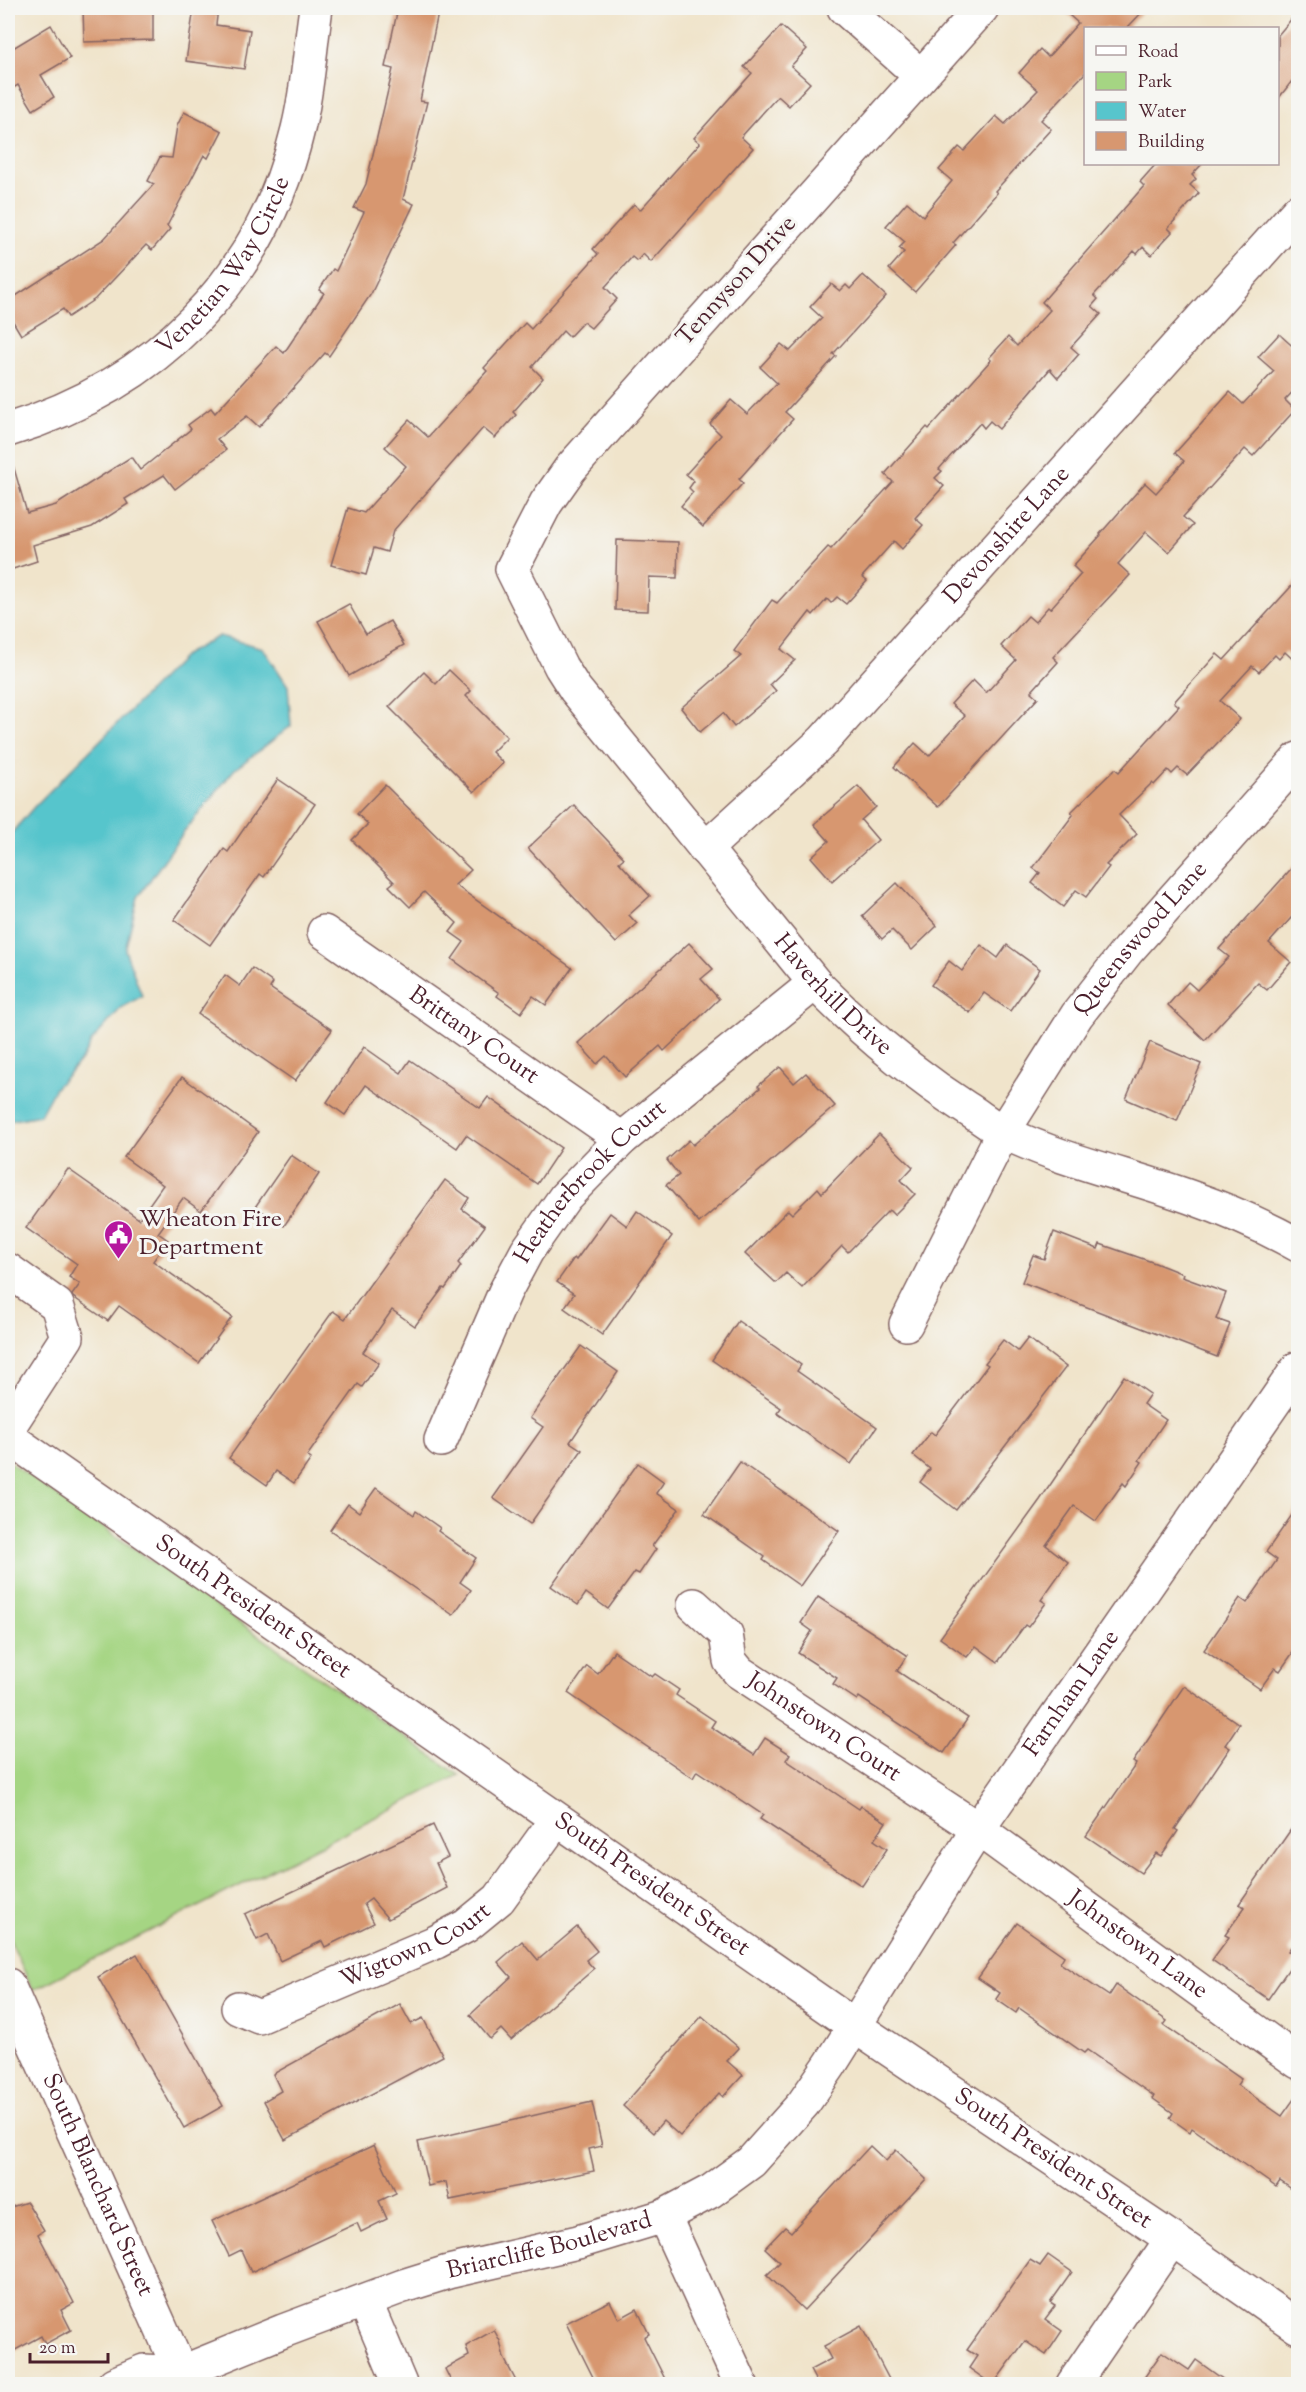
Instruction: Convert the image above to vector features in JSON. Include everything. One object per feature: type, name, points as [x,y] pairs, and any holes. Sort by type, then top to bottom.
[{"type":"street","name":"Venetian Way Circle","points":[[8,430],[44,419],[74,406],[126,377],[159,353],[192,323],[223,288],[257,236],[273,206],[289,164],[299,127],[316,8]]},
{"type":"street","points":[[844,8],[921,76]]},
{"type":"street","name":"Tennyson Drive","points":[[512,569],[546,503],[570,469],[982,8]]},
{"type":"street","name":"Devonshire Lane","points":[[705,849],[823,741],[1299,211]]},
{"type":"street","name":"Haverhill Drive","points":[[512,569],[561,667],[575,689],[815,983],[852,1021],[897,1060],[931,1086],[1003,1132],[1092,1167],[1189,1196],[1299,1245]]},
{"type":"street","name":"Queenswood Lane","points":[[906,1324],[1003,1132],[1077,1015],[1128,950],[1299,759]]},
{"type":"street","name":"Brittany Court","points":[[324,932],[622,1139]]},
{"type":"street","name":"Heatherbrook Court","points":[[441,1440],[505,1292],[527,1251],[565,1197],[622,1139],[815,983]]},
{"type":"street","points":[[8,1270],[57,1305],[67,1337],[8,1428]]},
{"type":"street","name":"Farnham Lane","points":[[856,2027],[978,1830],[1299,1368]]},
{"type":"street","name":"South President Street","points":[[8,1437],[856,2027],[1299,2327]]},
{"type":"street","name":"Johnstown Court","points":[[694,1605],[726,1634],[730,1661],[739,1672],[978,1830]]},
{"type":"street","name":"Wigtown Court","points":[[238,2008],[259,2017],[466,1926],[499,1899],[556,1820]]},
{"type":"street","name":"Johnstown Lane","points":[[978,1830],[1293,2047]]},
{"type":"street","name":"South Blanchard Street","points":[[8,1985],[179,2381]]},
{"type":"street","name":"Briarcliffe Boulevard","points":[[114,2385],[144,2370],[179,2381],[283,2331],[448,2272],[578,2242],[664,2216],[711,2191],[751,2162],[803,2104],[856,2027]]},
{"type":"street","points":[[664,2216],[741,2385]]},
{"type":"street","points":[[1073,2385],[1172,2240]]},
{"type":"street","points":[[365,2301],[400,2385]]},
{"type":"green space","points":[[8,1461],[459,1775],[33,1990],[8,1936]]},
{"type":"water","points":[[219,636],[263,648],[288,686],[291,726],[234,770],[186,829],[138,897],[125,950],[142,996],[121,1008],[91,1042],[82,1059],[55,1088],[40,1115],[8,1121],[8,837],[34,807],[186,654]]},
{"type":"building","points":[[83,8],[153,8],[153,40],[84,42]]},
{"type":"building","points":[[194,8],[218,8],[216,25],[250,30],[244,69],[186,61]]},
{"type":"building","points":[[398,8],[439,8],[420,101],[427,102],[403,199],[414,204],[371,294],[329,356],[325,353],[259,427],[247,416],[217,439],[226,450],[175,489],[164,475],[125,499],[128,504],[92,527],[33,545],[37,561],[13,569],[8,551],[8,465],[13,465],[27,513],[56,505],[131,457],[140,470],[191,429],[188,425],[211,408],[215,413],[276,346],[284,353],[324,293],[319,290],[333,269],[336,271],[364,212],[354,208],[366,184],[393,69],[385,67]]},
{"type":"building","points":[[1061,8],[1146,8],[1128,27],[1084,27],[1084,74],[1041,120],[1051,129],[995,191],[997,193],[953,243],[956,245],[915,292],[889,269],[904,252],[899,248],[905,242],[886,226],[907,202],[923,216],[952,181],[939,170],[959,147],[964,151],[996,116],[1005,124],[1038,90],[1019,73],[1040,49],[1048,57],[1078,23]]},
{"type":"building","points":[[1299,10],[1299,72],[1279,98],[1279,34]]},
{"type":"building","points":[[51,25],[70,58],[41,75],[54,97],[33,110],[18,85],[8,91],[8,51]]},
{"type":"building","points":[[781,26],[807,49],[791,66],[810,83],[789,106],[778,96],[741,137],[753,148],[651,262],[643,254],[637,261],[632,257],[605,287],[617,299],[591,328],[583,322],[569,337],[563,331],[532,367],[543,378],[513,412],[516,415],[495,438],[483,428],[393,531],[387,552],[374,548],[366,575],[331,565],[348,508],[364,513],[406,466],[385,447],[409,420],[428,437],[487,371],[484,368],[525,323],[531,329],[598,254],[593,249],[634,204],[640,210],[700,143],[694,138],[752,73],[744,67]]},
{"type":"building","points":[[184,112],[222,131],[208,158],[204,155],[167,226],[170,229],[152,250],[146,245],[95,299],[68,317],[63,309],[21,335],[8,313],[8,301],[104,239],[154,184],[148,181],[160,157],[172,158],[177,126]]},
{"type":"building","points":[[1155,165],[1201,165],[1192,175],[1196,179],[1190,185],[1199,193],[1168,228],[1172,232],[1151,255],[1143,247],[1137,254],[1134,251],[1094,295],[1098,299],[1092,306],[1101,314],[1071,347],[1079,354],[1058,378],[1050,369],[999,429],[990,421],[984,428],[980,423],[939,469],[942,471],[935,478],[944,486],[915,518],[923,525],[902,549],[894,541],[862,577],[867,581],[846,604],[837,597],[831,603],[827,599],[813,615],[810,612],[781,649],[795,660],[770,684],[776,691],[734,727],[723,713],[700,732],[681,708],[741,656],[734,651],[772,600],[777,603],[828,547],[831,549],[893,482],[885,474],[991,360],[989,358],[1008,337],[1017,346],[1050,310],[1042,302],[1144,186],[1140,182]]},
{"type":"building","points":[[863,275],[886,296],[833,354],[836,356],[785,412],[793,419],[739,479],[743,483],[703,527],[681,506],[693,492],[689,488],[694,481],[686,474],[721,435],[710,424],[731,400],[747,414],[777,383],[760,367],[781,344],[790,351],[822,318],[810,307],[831,284],[840,291],[846,285],[850,289]]},
{"type":"building","points":[[1279,334],[1299,352],[1299,385],[1285,400],[1295,410],[1253,456],[1245,449],[1183,517],[1193,525],[1169,552],[1146,532],[1118,564],[1130,575],[1053,657],[1058,662],[1031,692],[1038,698],[938,807],[894,767],[915,743],[929,756],[965,716],[951,704],[973,680],[986,693],[1016,660],[1001,646],[1028,616],[1035,622],[1048,607],[1050,609],[1081,574],[1073,566],[1145,483],[1156,493],[1184,461],[1175,453],[1230,392],[1243,404],[1274,371],[1258,357]]},
{"type":"building","points":[[617,540],[678,542],[677,578],[649,577],[648,611],[615,610]]},
{"type":"building","points":[[1299,578],[1299,665],[1285,652],[1279,659],[1275,655],[1259,672],[1252,666],[1220,701],[1240,719],[1187,775],[1178,768],[1172,774],[1168,770],[1119,815],[1137,834],[1106,865],[1109,867],[1086,897],[1076,890],[1063,907],[1032,883],[1040,873],[1033,868],[1073,815],[1071,812],[1115,769],[1119,772],[1179,706],[1174,702],[1217,654],[1224,660]]},
{"type":"building","points":[[349,604],[366,634],[390,621],[404,645],[349,676],[318,621]]},
{"type":"building","points":[[449,670],[471,691],[466,696],[507,737],[492,752],[503,763],[474,792],[389,707],[424,672],[436,684]]},
{"type":"building","points":[[278,779],[315,804],[264,877],[260,874],[210,945],[174,920],[224,849],[228,852]]},
{"type":"building","points":[[385,785],[471,870],[455,885],[572,968],[546,1005],[533,996],[521,1013],[497,996],[499,993],[452,959],[464,942],[450,932],[457,923],[424,892],[410,907],[389,886],[394,882],[352,840],[368,824],[357,814]]},
{"type":"building","points":[[858,786],[876,807],[861,820],[878,840],[832,881],[811,857],[829,841],[814,824]]},
{"type":"building","points":[[574,805],[624,858],[619,862],[650,896],[629,915],[637,924],[616,943],[528,848]]},
{"type":"building","points":[[1299,860],[1299,909],[1269,943],[1291,962],[1267,990],[1258,983],[1205,1040],[1168,1005],[1188,982],[1197,990],[1229,957],[1219,949]]},
{"type":"building","points":[[897,883],[937,926],[912,950],[892,930],[882,939],[862,916]]},
{"type":"building","points":[[689,943],[713,969],[701,979],[719,999],[664,1051],[660,1046],[625,1077],[606,1056],[597,1064],[578,1043]]},
{"type":"building","points":[[981,945],[998,958],[1007,945],[1040,969],[1010,1011],[984,993],[970,1013],[931,985],[949,961],[962,971]]},
{"type":"building","points":[[252,968],[273,983],[270,988],[332,1030],[295,1081],[198,1014],[225,975],[240,986]]},
{"type":"building","points":[[1150,1042],[1201,1064],[1177,1121],[1126,1099]]},
{"type":"building","points":[[364,1047],[401,1073],[410,1060],[480,1108],[488,1097],[561,1148],[537,1184],[466,1135],[457,1148],[366,1085],[345,1115],[327,1102]]},
{"type":"building","points":[[780,1067],[794,1083],[806,1073],[835,1106],[699,1223],[666,1185],[679,1175],[667,1160],[689,1140],[693,1145],[760,1088],[758,1086]]},
{"type":"building","points":[[182,1077],[258,1132],[201,1211],[183,1198],[158,1233],[168,1240],[153,1261],[232,1317],[199,1363],[119,1306],[108,1321],[73,1297],[72,1295],[80,1284],[69,1277],[77,1264],[26,1228],[68,1169],[139,1219],[163,1185],[124,1157]]},
{"type":"building","points":[[879,1134],[913,1167],[901,1180],[915,1194],[894,1215],[889,1210],[848,1252],[842,1246],[802,1288],[786,1273],[776,1283],[745,1254],[788,1210],[792,1214],[818,1188],[822,1193]]},
{"type":"building","points":[[291,1155],[319,1174],[284,1226],[255,1207]]},
{"type":"building","points":[[445,1180],[469,1198],[462,1209],[485,1226],[458,1263],[461,1266],[445,1289],[443,1288],[415,1326],[392,1310],[363,1352],[379,1363],[362,1387],[358,1384],[307,1456],[311,1459],[294,1483],[276,1471],[267,1485],[229,1458],[333,1311],[345,1319]]},
{"type":"building","points":[[637,1211],[672,1236],[602,1335],[564,1308],[574,1294],[557,1282],[610,1213],[627,1226]]},
{"type":"building","points":[[1054,1232],[1098,1249],[1100,1244],[1155,1263],[1183,1274],[1182,1277],[1226,1293],[1216,1319],[1230,1324],[1217,1357],[1022,1282],[1033,1255],[1044,1259]]},
{"type":"building","points":[[738,1321],[801,1365],[797,1371],[877,1427],[851,1464],[777,1413],[781,1408],[712,1360]]},
{"type":"building","points":[[1028,1338],[1066,1367],[956,1510],[920,1482],[930,1469],[913,1455],[931,1432],[935,1435],[988,1365],[985,1363],[1003,1340],[1018,1351]]},
{"type":"building","points":[[581,1346],[618,1372],[570,1442],[582,1450],[530,1524],[493,1498],[543,1427],[530,1418]]},
{"type":"building","points":[[1124,1376],[1150,1394],[1143,1404],[1166,1420],[1139,1460],[1142,1462],[1126,1486],[1123,1483],[1096,1521],[1074,1506],[1046,1545],[1068,1562],[1041,1600],[1046,1603],[1028,1627],[1025,1625],[998,1662],[976,1646],[967,1657],[940,1638],[1040,1500]]},
{"type":"building","points":[[740,1462],[839,1531],[800,1586],[763,1560],[765,1557],[704,1514]]},
{"type":"building","points":[[638,1463],[664,1482],[656,1493],[679,1509],[652,1546],[656,1549],[639,1574],[635,1572],[608,1609],[586,1593],[578,1605],[551,1586]]},
{"type":"building","points":[[376,1488],[414,1515],[416,1511],[440,1528],[438,1531],[476,1558],[460,1582],[471,1590],[453,1615],[330,1530],[348,1504],[359,1512]]},
{"type":"building","points":[[1299,1505],[1299,1644],[1280,1671],[1275,1668],[1260,1689],[1204,1650],[1240,1598],[1247,1603],[1277,1560],[1266,1552]]},
{"type":"building","points":[[818,1597],[907,1655],[897,1671],[968,1718],[944,1753],[859,1697],[857,1700],[833,1684],[837,1678],[798,1653],[812,1631],[801,1623]]},
{"type":"building","points":[[614,1651],[652,1677],[655,1674],[679,1690],[676,1695],[715,1721],[711,1727],[754,1755],[765,1738],[790,1754],[786,1760],[859,1809],[861,1806],[886,1822],[874,1840],[887,1849],[862,1886],[760,1819],[763,1815],[697,1771],[693,1778],[568,1693],[587,1666],[598,1674]]},
{"type":"building","points":[[1184,1686],[1239,1724],[1225,1745],[1230,1748],[1175,1829],[1178,1831],[1161,1856],[1156,1853],[1141,1873],[1086,1836],[1136,1764],[1133,1762]]},
{"type":"building","points":[[1299,1818],[1299,1936],[1288,1951],[1297,1957],[1268,1999],[1212,1960],[1229,1937],[1225,1935],[1245,1907],[1239,1904]]},
{"type":"building","points":[[433,1825],[448,1857],[436,1863],[447,1888],[388,1919],[371,1899],[364,1904],[374,1923],[325,1947],[322,1941],[280,1961],[268,1934],[257,1940],[245,1914]]},
{"type":"building","points":[[1017,1923],[1064,1956],[1060,1963],[1109,1996],[1116,1985],[1167,2021],[1164,2025],[1241,2079],[1237,2085],[1282,2116],[1299,2092],[1299,2194],[1280,2181],[1276,2187],[1192,2128],[1190,2132],[1170,2118],[1173,2113],[1152,2098],[1154,2096],[1087,2050],[1084,2053],[1019,2008],[1016,2013],[996,1999],[1000,1993],[978,1978]]},
{"type":"building","points":[[577,1927],[597,1951],[586,1960],[594,1969],[511,2040],[501,2029],[490,2039],[470,2015],[511,1977],[498,1962],[522,1941],[538,1960]]},
{"type":"building","points":[[137,1954],[223,2106],[184,2128],[98,1977]]},
{"type":"building","points":[[400,2004],[411,2024],[423,2018],[443,2056],[285,2140],[264,2101],[281,2091],[273,2074]]},
{"type":"building","points":[[702,2016],[739,2048],[727,2061],[743,2075],[723,2097],[719,2093],[680,2136],[663,2121],[653,2133],[623,2106]]},
{"type":"building","points":[[592,2102],[602,2146],[589,2149],[594,2171],[450,2200],[446,2182],[428,2186],[418,2142]]},
{"type":"building","points":[[374,2145],[396,2193],[379,2201],[387,2219],[361,2232],[357,2223],[251,2272],[241,2250],[229,2256],[212,2221]]},
{"type":"building","points":[[870,2146],[886,2161],[896,2150],[926,2179],[804,2310],[767,2275],[780,2262],[765,2248],[785,2227],[791,2232]]},
{"type":"building","points":[[27,2202],[44,2230],[38,2234],[74,2303],[61,2310],[71,2330],[45,2344],[41,2336],[8,2354],[8,2208]]},
{"type":"building","points":[[1048,2255],[1072,2272],[1050,2303],[1055,2306],[1045,2319],[1062,2331],[1046,2355],[1025,2341],[993,2385],[969,2368],[977,2356],[967,2350],[1030,2260],[1040,2266]]},
{"type":"building","points":[[610,2301],[619,2319],[637,2309],[649,2334],[644,2337],[668,2385],[597,2385],[566,2323]]},
{"type":"building","points":[[861,2326],[892,2385],[818,2385],[810,2370],[831,2359],[824,2346]]},
{"type":"building","points":[[494,2330],[500,2341],[504,2358],[518,2385],[453,2385],[445,2369],[469,2356],[466,2346]]},
{"type":"building","points":[[1162,2352],[1189,2370],[1196,2360],[1231,2385],[1139,2385]]},
{"type":"place","name":"Wheaton Fire Department","points":[[118,1260]]}]
